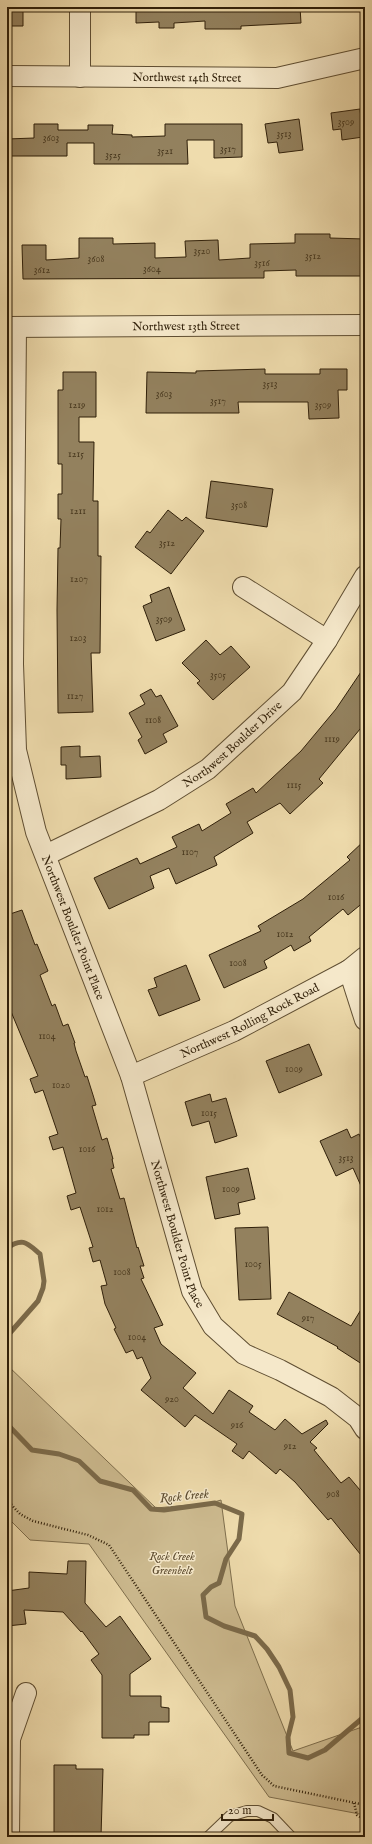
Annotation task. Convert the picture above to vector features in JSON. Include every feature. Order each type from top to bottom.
[{"type":"street","points":[[80,7],[80,77]]},
{"type":"street","name":"Northwest 14th Street","points":[[7,76],[277,78],[365,58]]},
{"type":"street","name":"Northwest 13th Street","points":[[11,327],[365,325]]},
{"type":"street","name":"Northwest Boulder Point Place","points":[[11,327],[13,657],[16,750],[36,832],[131,1076],[192,1291],[213,1326],[244,1354],[280,1370],[331,1397],[358,1418],[365,1429]]},
{"type":"street","name":"Northwest Boulder Drive","points":[[46,855],[159,800],[208,769],[292,692],[327,640],[365,576]]},
{"type":"street","points":[[243,587],[327,640]]},
{"type":"street","name":"Northwest Rolling Rock Road","points":[[131,1076],[234,1031],[348,970],[365,957]]},
{"type":"street","points":[[348,970],[365,1020]]},
{"type":"street","points":[[9,1837],[10,1739],[26,1693]]},
{"type":"lane","points":[[208,1837],[230,1816],[247,1811],[258,1811],[273,1818],[291,1837]]},
{"type":"path","points":[[7,1500],[20,1514],[33,1522],[88,1535],[109,1545],[258,1769],[274,1786],[365,1805]]},
{"type":"path","points":[[354,1803],[357,1815],[365,1820]]},
{"type":"green space","name":"Rock Creek Greenbelt","points":[[7,1365],[156,1508],[211,1503],[221,1500],[235,1606],[293,1751],[365,1726],[365,1815],[269,1797],[89,1544],[30,1540],[7,1517]]},
{"type":"building","points":[[7,7],[23,7],[23,26],[7,26]]},
{"type":"building","points":[[136,7],[228,7],[228,11],[264,10],[264,7],[300,7],[301,23],[241,26],[241,29],[205,29],[205,21],[174,23],[174,28],[159,28],[159,22],[136,23]]},
{"type":"building","points":[[360,109],[363,137],[342,140],[341,129],[333,130],[331,113]]},
{"type":"building","points":[[299,119],[303,150],[279,153],[277,142],[268,143],[265,124]]},
{"type":"building","points":[[34,124],[58,124],[58,130],[88,130],[88,125],[113,125],[112,134],[132,135],[132,137],[165,136],[165,124],[242,124],[242,157],[214,158],[214,140],[187,140],[188,164],[94,164],[94,143],[67,143],[67,156],[7,156],[7,139],[34,138]]},
{"type":"building","points":[[295,234],[330,234],[330,238],[365,239],[365,276],[296,276],[296,270],[264,271],[264,278],[23,279],[22,245],[46,245],[46,260],[79,258],[79,238],[113,238],[113,244],[155,243],[155,258],[186,257],[185,241],[218,240],[219,260],[250,258],[250,244],[295,243]]},
{"type":"building","points":[[265,369],[265,374],[320,374],[320,369],[347,369],[347,390],[338,390],[339,418],[309,419],[308,402],[238,402],[239,413],[146,413],[147,372],[196,373],[196,371]]},
{"type":"building","points":[[63,372],[96,372],[96,417],[79,417],[79,442],[94,442],[93,501],[98,501],[98,556],[101,556],[100,653],[91,653],[93,712],[58,713],[57,610],[58,548],[60,548],[61,519],[58,519],[58,494],[62,494],[62,464],[58,464],[58,390],[63,390]]},
{"type":"building","points":[[211,481],[273,489],[267,527],[206,518]]},
{"type":"building","points":[[168,510],[182,521],[186,517],[204,531],[171,574],[135,547],[147,531],[150,533]]},
{"type":"building","points":[[169,587],[185,630],[156,641],[143,606],[152,602],[150,595]]},
{"type":"building","points":[[206,640],[220,655],[231,646],[250,667],[213,700],[197,683],[200,681],[182,663]]},
{"type":"building","points":[[365,666],[365,723],[319,779],[323,783],[290,814],[280,803],[247,822],[253,833],[214,857],[217,865],[176,884],[169,868],[150,876],[154,888],[109,909],[94,878],[137,858],[140,864],[177,847],[172,837],[199,824],[202,831],[231,813],[226,804],[253,788],[256,793],[301,751],[336,709]]},
{"type":"building","points":[[151,689],[156,697],[161,695],[178,726],[163,734],[167,742],[145,754],[138,740],[142,737],[129,713],[145,704],[140,695]]},
{"type":"building","points":[[80,746],[80,757],[100,756],[101,777],[66,779],[66,765],[61,765],[61,747]]},
{"type":"building","points":[[365,840],[365,901],[348,915],[343,909],[309,937],[311,941],[294,951],[291,945],[264,961],[267,968],[224,988],[209,955],[261,931],[258,926],[303,899],[350,860],[347,857]]},
{"type":"building","points":[[22,910],[35,945],[37,944],[48,971],[40,975],[52,1006],[55,1004],[63,1026],[68,1024],[75,1043],[76,1051],[85,1077],[87,1076],[96,1105],[92,1106],[102,1140],[107,1138],[113,1159],[114,1168],[111,1169],[120,1199],[124,1198],[137,1248],[138,1247],[144,1266],[140,1266],[144,1278],[141,1279],[163,1325],[154,1328],[161,1344],[196,1373],[183,1388],[213,1414],[229,1390],[253,1406],[249,1412],[275,1430],[285,1419],[302,1434],[326,1420],[328,1424],[310,1442],[317,1448],[314,1450],[341,1483],[349,1477],[365,1496],[365,1560],[331,1518],[328,1520],[295,1482],[280,1469],[276,1474],[249,1451],[243,1459],[232,1451],[237,1444],[195,1415],[185,1427],[141,1390],[151,1378],[142,1357],[137,1359],[133,1350],[126,1353],[114,1329],[116,1328],[105,1304],[101,1286],[107,1285],[100,1260],[93,1262],[89,1248],[93,1247],[80,1207],[71,1210],[67,1196],[76,1193],[63,1147],[53,1150],[49,1137],[58,1134],[43,1090],[35,1093],[30,1079],[38,1076],[7,1002],[7,915]]},
{"type":"building","points":[[186,965],[200,1000],[159,1016],[148,990],[157,987],[154,978]]},
{"type":"building","points":[[309,1044],[322,1075],[279,1093],[266,1061]]},
{"type":"building","points":[[210,1094],[212,1102],[226,1098],[237,1136],[215,1143],[209,1121],[192,1126],[185,1102]]},
{"type":"building","points":[[347,1129],[351,1138],[359,1134],[365,1147],[365,1195],[353,1168],[336,1176],[320,1141]]},
{"type":"building","points":[[248,1168],[255,1199],[238,1203],[240,1214],[215,1219],[206,1177]]},
{"type":"building","points":[[268,1227],[271,1299],[239,1300],[235,1228]]},
{"type":"building","points":[[289,1292],[351,1326],[365,1303],[365,1366],[337,1348],[338,1347],[277,1314]]},
{"type":"building","points":[[68,1561],[86,1561],[85,1603],[106,1627],[120,1616],[151,1659],[130,1674],[130,1696],[161,1696],[161,1707],[169,1708],[169,1722],[149,1722],[149,1735],[134,1735],[134,1738],[102,1738],[102,1675],[91,1660],[99,1654],[82,1631],[81,1632],[63,1612],[24,1610],[26,1624],[7,1626],[7,1591],[29,1588],[29,1572],[67,1574]]},
{"type":"building","points":[[54,1765],[76,1765],[76,1769],[103,1769],[101,1837],[54,1837]]},
{"type":"waterway","name":"Rock Creek","points":[[7,1248],[21,1242],[28,1244],[40,1254],[44,1281],[38,1301],[9,1334],[7,1359]]},
{"type":"waterway","name":"Rock Creek","points":[[7,1424],[32,1450],[59,1454],[79,1461],[100,1481],[133,1490],[151,1509],[164,1510],[215,1503],[242,1514],[239,1539],[226,1559],[219,1583],[211,1587],[203,1595],[206,1617],[224,1626],[255,1636],[267,1649],[279,1667],[290,1690],[293,1717],[288,1737],[289,1753],[308,1758],[325,1750],[365,1716]]}]
